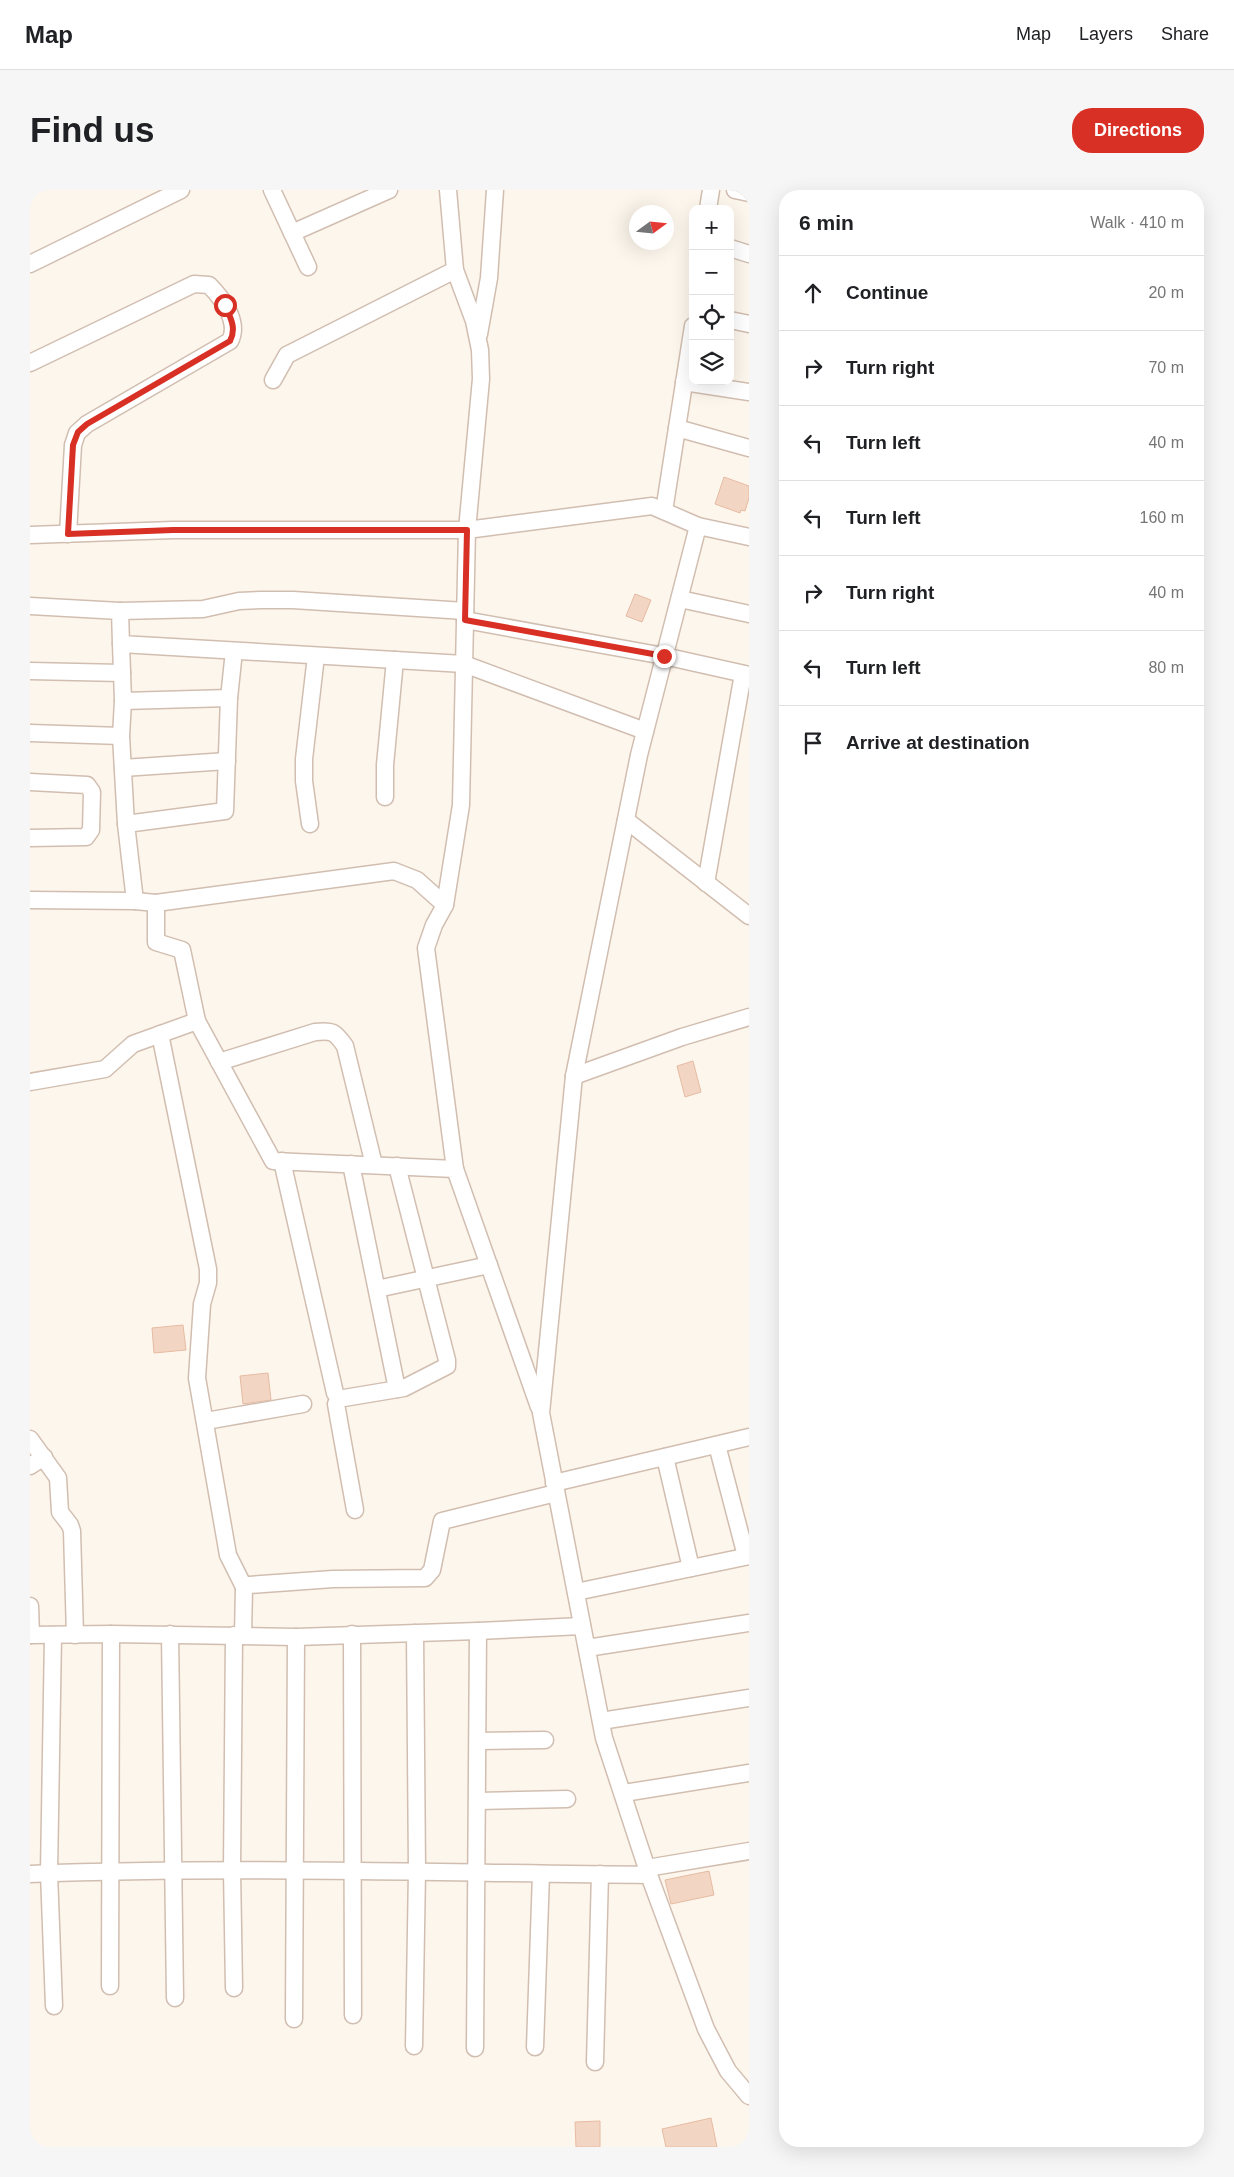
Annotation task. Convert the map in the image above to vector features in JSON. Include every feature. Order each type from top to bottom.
[{"type":"street","points":[[30,264],[181,190]]},
{"type":"street","points":[[272,190],[308,267]]},
{"type":"street","points":[[292,233],[389,190]]},
{"type":"street","points":[[448,190],[455,270],[474,321],[478,341],[480,379],[467,530],[461,805],[445,905],[434,925],[426,948],[455,1169],[541,1413],[604,1738],[624,1793],[648,1872],[706,2029],[728,2071],[749,2096]]},
{"type":"street","points":[[478,341],[489,278],[496,190]]},
{"type":"street","points":[[709,205],[711,190]]},
{"type":"street","points":[[735,190],[749,194]]},
{"type":"street","points":[[734,249],[749,254]]},
{"type":"street","points":[[273,380],[287,355],[455,270]]},
{"type":"street","points":[[30,363],[194,284],[209,285],[216,292],[225,305],[233,324],[234,334],[230,341],[87,424],[78,432],[73,445],[68,534]]},
{"type":"street","points":[[734,321],[749,324]]},
{"type":"street","points":[[664,512],[691,340]]},
{"type":"street","points":[[684,382],[749,392]]},
{"type":"street","points":[[677,428],[749,448]]},
{"type":"street","points":[[30,535],[173,530],[467,530],[652,506],[698,526],[749,537]]},
{"type":"street","points":[[541,1413],[574,1076],[645,731],[698,526]]},
{"type":"street","points":[[680,599],[749,614]]},
{"type":"street","points":[[30,606],[120,611],[203,609],[239,600],[292,600],[465,615],[746,674],[706,883]]},
{"type":"street","points":[[120,611],[123,701],[121,736],[126,824],[135,901]]},
{"type":"street","points":[[121,644],[464,664],[645,731]]},
{"type":"street","points":[[126,824],[225,811],[229,698],[234,651]]},
{"type":"street","points":[[310,824],[304,781],[304,759],[316,656]]},
{"type":"street","points":[[385,797],[385,765],[395,660]]},
{"type":"street","points":[[30,671],[122,672]]},
{"type":"street","points":[[123,701],[229,698]]},
{"type":"street","points":[[30,733],[121,736]]},
{"type":"street","points":[[123,768],[227,760]]},
{"type":"street","points":[[30,782],[87,785],[92,792],[91,830],[86,837],[30,838]]},
{"type":"street","points":[[626,820],[749,916]]},
{"type":"street","points":[[30,900],[156,903],[394,871],[417,880],[445,905]]},
{"type":"street","points":[[156,903],[156,942],[182,950],[197,1021],[273,1161],[455,1169]]},
{"type":"street","points":[[574,1076],[682,1037],[749,1017]]},
{"type":"street","points":[[30,1082],[105,1069],[133,1044],[197,1021]]},
{"type":"street","points":[[219,1062],[315,1032],[327,1030],[336,1034],[345,1046],[374,1165]]},
{"type":"street","points":[[160,1034],[208,1268],[208,1283],[202,1304],[196,1369],[228,1555],[244,1587],[238,1636],[232,1870],[234,1988]]},
{"type":"street","points":[[282,1161],[335,1393],[339,1398]]},
{"type":"street","points":[[351,1164],[397,1389]]},
{"type":"street","points":[[339,1398],[409,1386],[447,1366],[397,1166]]},
{"type":"street","points":[[377,1289],[489,1265]]},
{"type":"street","points":[[339,1398],[336,1404],[354,1510]]},
{"type":"street","points":[[206,1421],[303,1404]]},
{"type":"street","points":[[244,1587],[249,1585],[333,1579],[425,1578],[432,1570],[442,1521],[665,1457],[749,1438]]},
{"type":"street","points":[[30,1439],[58,1478],[60,1512],[70,1525],[72,1531],[75,1635]]},
{"type":"street","points":[[576,1592],[748,1556],[717,1445]]},
{"type":"street","points":[[30,1466],[44,1457]]},
{"type":"street","points":[[665,1457],[691,1568]]},
{"type":"street","points":[[30,1606],[31,1635],[170,1634],[296,1637],[582,1626]]},
{"type":"street","points":[[587,1648],[749,1623]]},
{"type":"street","points":[[475,2048],[478,1873],[478,1631]]},
{"type":"street","points":[[414,2046],[418,1871],[415,1632]]},
{"type":"street","points":[[110,1986],[111,1634]]},
{"type":"street","points":[[170,1634],[175,1998]]},
{"type":"street","points":[[352,1634],[353,2015]]},
{"type":"street","points":[[53,1635],[49,1873],[54,2006]]},
{"type":"street","points":[[294,2018],[296,1637]]},
{"type":"street","points":[[601,1721],[749,1698]]},
{"type":"street","points":[[478,1741],[546,1740]]},
{"type":"street","points":[[624,1793],[749,1773]]},
{"type":"street","points":[[478,1801],[567,1799]]},
{"type":"street","points":[[30,1874],[232,1870],[600,1874],[648,1872],[749,1851]]},
{"type":"street","points":[[535,2047],[541,1874]]},
{"type":"street","points":[[595,2062],[600,1874]]},
{"type":"building","points":[[724,477],[749,486],[749,498],[745,511],[741,510],[740,513],[715,504]]},
{"type":"building","points":[[635,594],[651,600],[642,622],[626,616]]},
{"type":"building","points":[[693,1061],[701,1092],[685,1097],[677,1066]]},
{"type":"building","points":[[183,1325],[186,1350],[154,1353],[152,1328]]},
{"type":"building","points":[[268,1373],[271,1400],[243,1404],[240,1376]]},
{"type":"building","points":[[709,1871],[714,1895],[671,1904],[665,1880]]},
{"type":"building","points":[[711,2118],[717,2147],[666,2147],[662,2129]]},
{"type":"building","points":[[600,2121],[600,2147],[576,2147],[575,2122]]},
{"type":"route","points":[[225,305],[233,324],[234,334],[230,341],[87,424],[78,432],[73,445],[68,534],[173,530],[467,530],[465,620],[664,656]]}]
